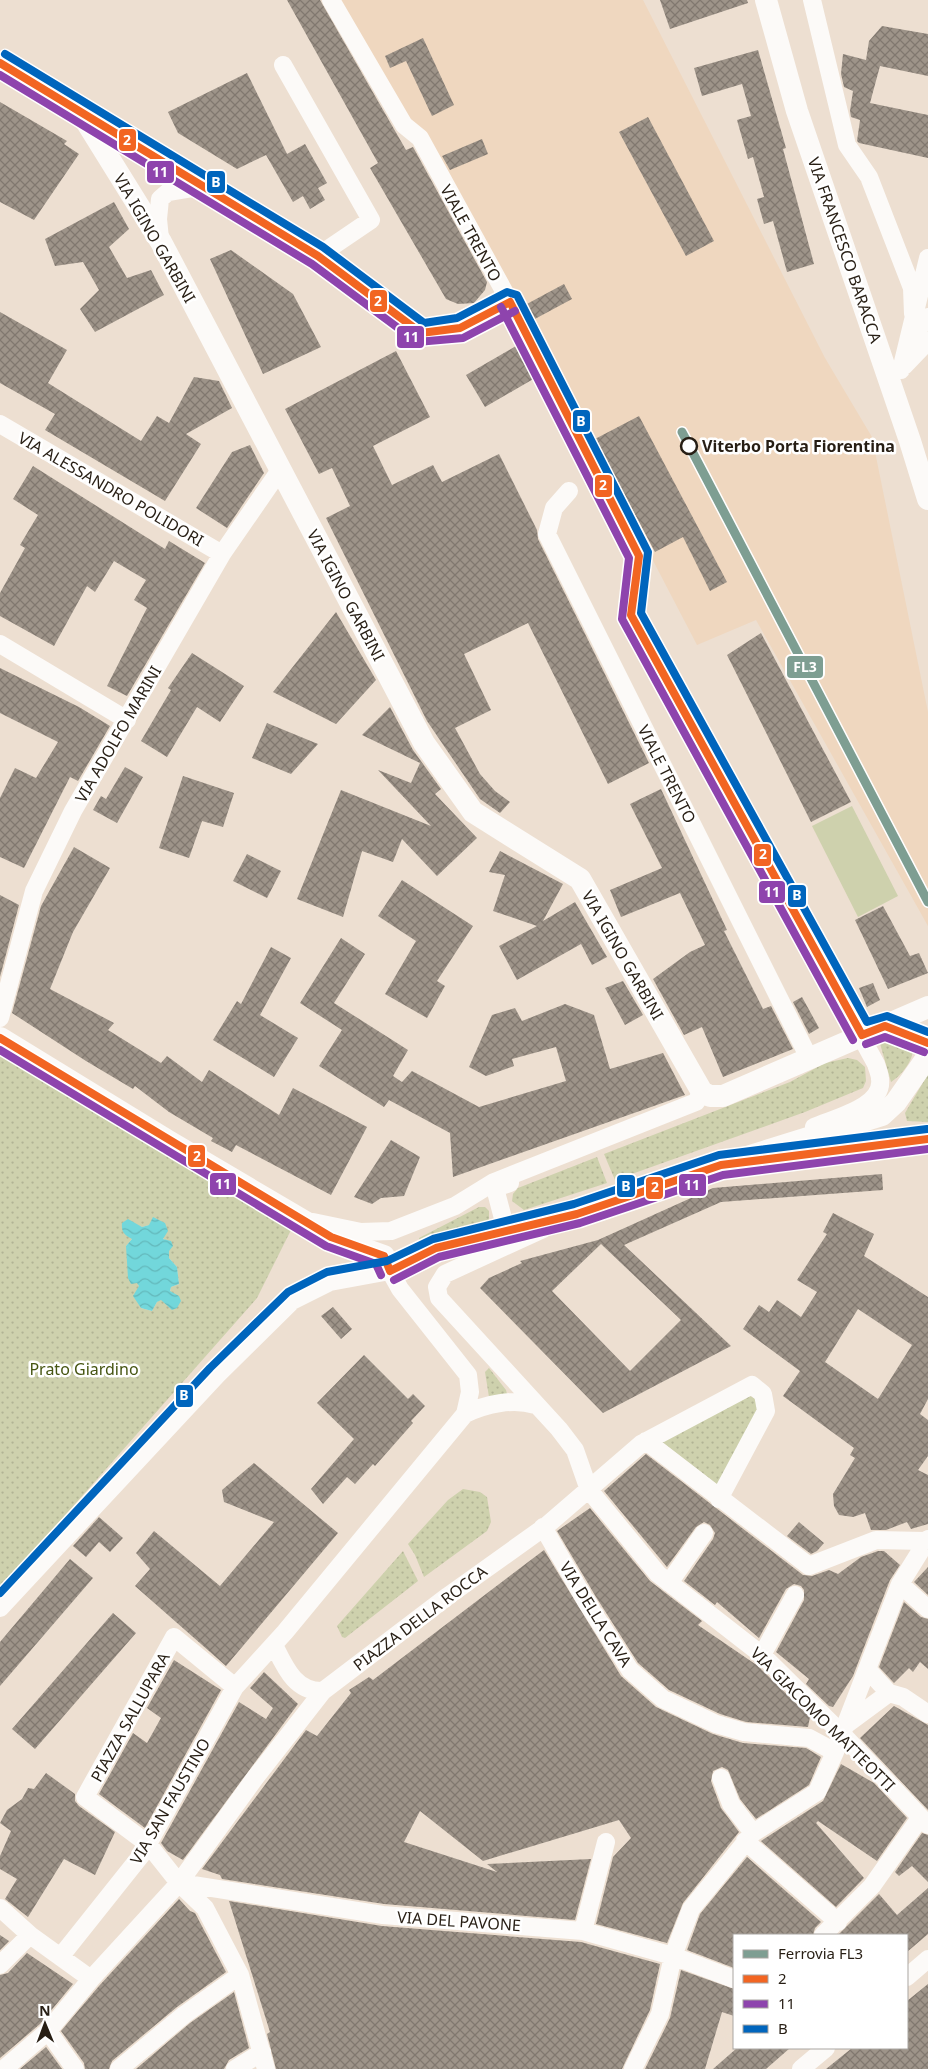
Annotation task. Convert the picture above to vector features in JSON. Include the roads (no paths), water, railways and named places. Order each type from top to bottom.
[{"type":"main road","name":"VIA FRANCESCO BARACCA","points":[[766,0],[797,111],[895,375],[928,499]]},
{"type":"main road","name":"VIA IGINO GARBINI","points":[[0,63],[79,110],[161,242],[424,743],[473,812],[580,879],[712,1094]]},
{"type":"main road","points":[[712,1094],[832,1049],[928,1007]]},
{"type":"main road","points":[[885,1026],[928,1043]]},
{"type":"main road","points":[[0,1038],[168,1141],[331,1236],[384,1256],[390,1271],[436,1248],[577,1214],[721,1165],[882,1115],[896,1102],[928,1056]]},
{"type":"main road","points":[[721,1165],[928,1139]]},
{"type":"street","name":"VIALE TRENTO","points":[[330,0],[404,125],[420,138],[609,483],[639,556],[631,615],[862,1035],[876,1064],[881,1080],[878,1093],[870,1104],[721,1165]]},
{"type":"street","points":[[812,0],[847,145],[869,177],[912,288],[920,316]]},
{"type":"street","points":[[283,65],[371,220],[318,256]]},
{"type":"street","points":[[79,110],[318,256],[421,333],[460,328],[510,302]]},
{"type":"street","points":[[161,242],[158,219],[160,199],[168,192],[204,186]]},
{"type":"street","points":[[895,375],[920,316],[928,258]]},
{"type":"street","points":[[895,375],[928,341]]},
{"type":"street","name":"VIA ALESSANDRO POLIDORI","points":[[0,424],[222,554]]},
{"type":"street","name":"VIA ADOLFO MARINI","points":[[0,1018],[34,891],[72,811],[127,720],[222,554],[280,470]]},
{"type":"street","name":"VIALE TRENTO","points":[[570,491],[554,508],[547,534],[809,1058]]},
{"type":"street","points":[[0,644],[127,720]]},
{"type":"street","points":[[832,1049],[862,1053],[876,1064]]},
{"type":"street","points":[[305,1221],[361,1232],[391,1231],[456,1206],[494,1182],[712,1094]]},
{"type":"street","points":[[506,1230],[494,1188],[699,1112],[712,1094]]},
{"type":"street","points":[[577,1214],[445,1274],[437,1288],[439,1298],[575,1450],[589,1490]]},
{"type":"street","points":[[0,1608],[217,1375],[292,1301],[330,1282],[390,1271],[400,1289],[468,1374],[470,1392],[465,1414]]},
{"type":"street","name":"PIAZZA DELLA ROCCA","points":[[4,2069],[48,2031],[91,1979],[179,1883],[323,1690],[543,1527],[646,1441],[752,1385],[763,1394],[766,1411],[723,1502]]},
{"type":"street","points":[[234,1687],[274,1645],[465,1414],[474,1410],[513,1401],[523,1401],[535,1405]]},
{"type":"street","points":[[646,1441],[723,1502],[809,1566],[876,1540],[926,1540]]},
{"type":"street","name":"VIA GIACOMO MATTEOTTI","points":[[589,1490],[658,1574],[762,1655],[844,1729],[924,1822]]},
{"type":"street","name":"VIA DELLA CAVA","points":[[543,1527],[587,1603],[630,1670],[663,1699],[716,1724],[744,1732],[810,1738],[836,1752]]},
{"type":"street","points":[[668,1583],[704,1533]]},
{"type":"street","points":[[633,2069],[660,2014],[673,1956],[691,1909],[749,1837],[817,1792],[836,1752],[900,1584],[926,1540]]},
{"type":"street","points":[[900,1584],[928,1609]]},
{"type":"street","points":[[762,1655],[795,1595]]},
{"type":"street","name":"PIAZZA SALLUPARA","points":[[148,1844],[85,1797],[174,1637],[234,1687]]},
{"type":"street","points":[[274,1645],[285,1668],[296,1683],[312,1691],[323,1690]]},
{"type":"street","points":[[870,1666],[889,1693],[903,1697],[928,1714]]},
{"type":"street","name":"VIA SAN FAUSTINO","points":[[60,1956],[143,1853],[234,1687]]},
{"type":"street","points":[[844,1729],[889,1693]]},
{"type":"street","points":[[721,1778],[731,1804],[749,1837],[838,1922]]},
{"type":"street","points":[[824,1934],[872,1886],[924,1822]]},
{"type":"street","points":[[583,1931],[606,1842]]},
{"type":"street","points":[[148,1844],[179,1883],[206,1908],[240,1975],[266,2069]]},
{"type":"street","name":"VIA DEL PAVONE","points":[[179,1883],[383,1915],[583,1931],[673,1956],[733,1979]]},
{"type":"street","points":[[0,1908],[30,1935],[91,1979]]},
{"type":"street","points":[[0,1966],[30,1935]]},
{"type":"street","points":[[908,1976],[928,1959]]},
{"type":"street","points":[[119,2069],[184,2014],[240,1975]]},
{"type":"street","points":[[48,2031],[75,2069]]},
{"type":"street","points":[[801,2069],[825,2049]]},
{"type":"street","points":[[235,2069],[262,2052]]},
{"type":"water","points":[[153,1217],[165,1223],[168,1231],[163,1239],[171,1241],[173,1246],[169,1251],[169,1258],[177,1267],[179,1284],[171,1287],[170,1291],[179,1296],[181,1301],[177,1308],[172,1310],[161,1300],[157,1302],[152,1311],[141,1308],[133,1296],[139,1286],[137,1283],[131,1284],[128,1278],[126,1246],[132,1239],[124,1233],[122,1223],[128,1219],[142,1227],[149,1225]]},
{"type":"rail line","name":"FL3","points":[[682,432],[928,902]]},
{"type":"place","name":"Viterbo Porta Fiorentina","points":[[689,446]]},
{"type":"park label","name":"Prato Giardino","points":[[84,1369]]}]
